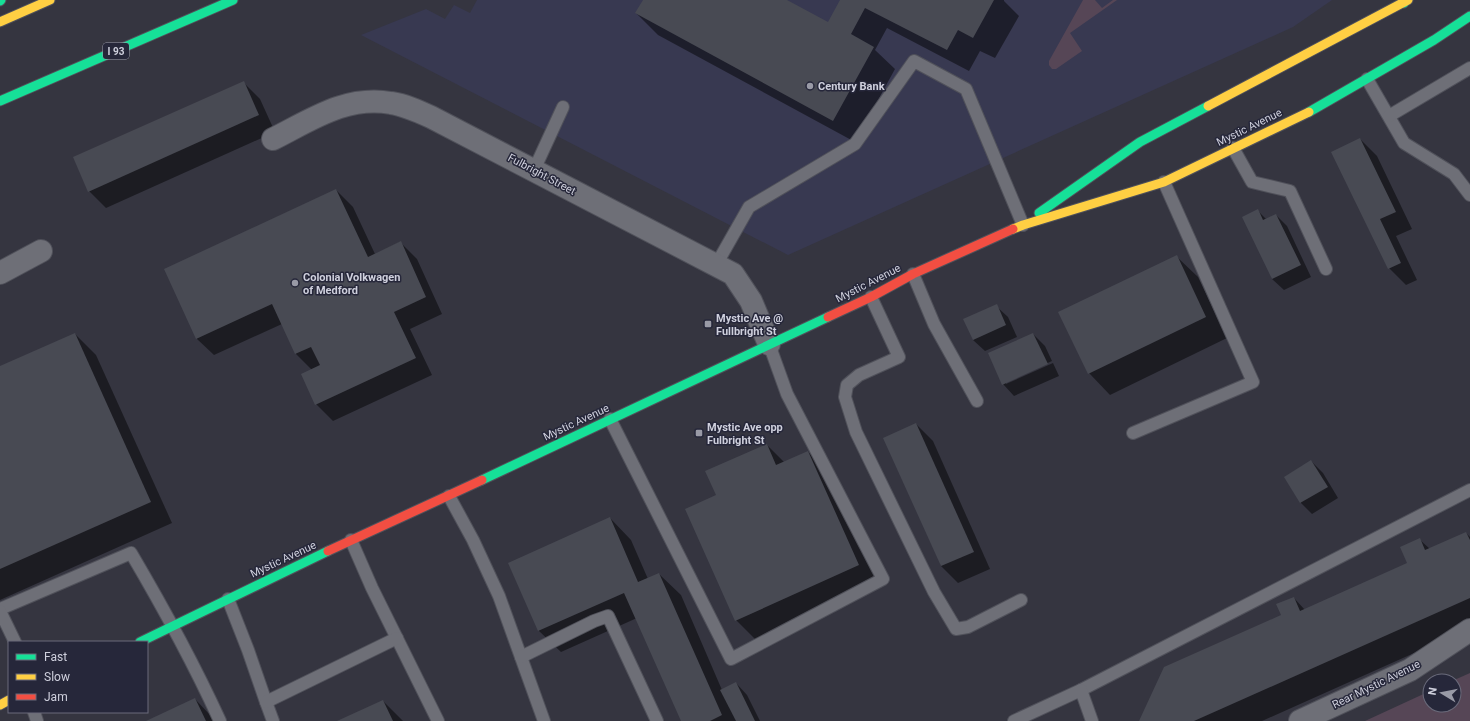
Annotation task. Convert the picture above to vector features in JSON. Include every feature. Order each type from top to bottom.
[{"type":"main road","points":[[0,22],[50,0]]},
{"type":"main road","name":"I 93","points":[[0,101],[233,0]]},
{"type":"main road","name":"Mystic Avenue","points":[[1023,225],[1140,142],[1406,1]]},
{"type":"main road","name":"Mystic Avenue","points":[[142,641],[351,540],[449,496],[768,344],[871,297],[913,274],[1023,225],[1164,182],[1315,109],[1468,22]]},
{"type":"street","name":"Fulbright Street","points":[[273,139],[335,108],[352,103],[373,101],[406,106],[431,117],[733,274],[751,301],[768,344]]},
{"type":"street","points":[[0,273],[41,251]]},
{"type":"street","name":"Rear Mystic Avenue","points":[[1300,721],[1410,670],[1470,630]]},
{"type":"lane","points":[[716,265],[749,207],[855,144],[914,61],[966,89],[1023,225]]},
{"type":"lane","points":[[1389,116],[1470,68]]},
{"type":"lane","points":[[1367,79],[1404,143],[1454,174],[1470,195]]},
{"type":"lane","points":[[534,170],[563,107]]},
{"type":"lane","points":[[1233,148],[1252,182],[1290,191],[1326,269]]},
{"type":"lane","points":[[1133,433],[1253,382],[1164,182]]},
{"type":"lane","points":[[913,274],[934,324],[977,401]]},
{"type":"lane","points":[[871,297],[899,357],[859,375],[847,385],[845,397],[856,432],[934,592],[956,629],[968,627],[1022,600]]},
{"type":"lane","points":[[610,419],[732,659],[883,579],[787,394],[768,344]]},
{"type":"lane","points":[[1014,721],[1080,690],[1470,490]]},
{"type":"lane","points":[[449,496],[473,540],[499,596],[544,721]]},
{"type":"lane","points":[[351,540],[372,588],[438,721]]},
{"type":"lane","points":[[15,641],[0,610],[131,553],[173,626],[208,694],[220,721]]},
{"type":"lane","points":[[228,599],[273,721]]},
{"type":"lane","points":[[521,657],[594,621],[608,616],[656,721]]},
{"type":"lane","points":[[266,702],[397,638]]},
{"type":"lane","points":[[1080,690],[1092,721]]},
{"type":"shaded area","points":[[477,0],[1332,0],[1293,27],[788,255],[361,35],[426,9],[445,19],[454,5],[470,13]]},
{"type":"shaded area","points":[[1083,0],[1095,0],[1102,8],[1113,0],[1117,0],[1070,33],[1082,51],[1056,69],[1052,69],[1049,65],[1049,61]]},
{"type":"shaded area","points":[[1470,673],[1470,721],[1365,721],[1422,695],[1422,713],[1462,713],[1462,677]]},
{"type":"building","name":"Century Bank","points":[[643,0],[787,0],[828,22],[840,0],[994,0],[973,38],[958,30],[947,50],[865,8],[851,34],[874,47],[833,121],[635,13]]},
{"type":"building","points":[[244,81],[259,115],[88,192],[73,157]]},
{"type":"building","points":[[1360,138],[1396,212],[1380,219],[1401,263],[1388,269],[1331,152]]},
{"type":"building","name":"Colonial Volkwagen of Medford","points":[[336,189],[368,257],[401,241],[426,297],[394,312],[416,358],[315,405],[301,374],[320,365],[311,347],[295,354],[272,304],[196,339],[164,269]]},
{"type":"building","points":[[1258,209],[1263,220],[1276,214],[1301,265],[1272,279],[1242,217]]},
{"type":"building","points":[[1177,255],[1206,317],[1088,374],[1058,312]]},
{"type":"building","points":[[997,304],[1006,325],[973,340],[963,319]]},
{"type":"building","points":[[75,333],[151,502],[0,569],[0,366]]},
{"type":"building","points":[[1033,333],[1048,364],[1002,385],[988,353]]},
{"type":"building","points":[[916,423],[974,552],[941,566],[883,438]]},
{"type":"building","points":[[767,444],[776,465],[808,451],[859,565],[735,621],[685,509],[716,495],[705,471]]},
{"type":"building","points":[[1311,460],[1328,487],[1300,503],[1284,477]]},
{"type":"building","points":[[610,517],[638,582],[659,573],[722,715],[710,721],[681,721],[624,593],[538,631],[508,563]]},
{"type":"building","points":[[1466,532],[1470,540],[1470,598],[1194,721],[1139,721],[1164,667],[1281,615],[1276,604],[1294,597],[1300,611],[1407,563],[1400,547],[1420,538],[1425,550]]},
{"type":"building","points":[[736,682],[755,721],[736,721],[720,690]]},
{"type":"building","points":[[195,698],[206,721],[146,721]]},
{"type":"building","points":[[383,700],[393,721],[337,721]]},
{"type":"traffic: fast","points":[[0,101],[233,0]]},
{"type":"traffic: fast","points":[[1309,112],[1434,40],[1470,16]]},
{"type":"traffic: fast","points":[[1039,213],[1140,142],[1208,106]]},
{"type":"traffic: fast","points":[[482,480],[828,317]]},
{"type":"traffic: fast","points":[[142,641],[328,551]]},
{"type":"traffic: slow","points":[[0,22],[50,0]]},
{"type":"traffic: slow","points":[[1208,106],[1408,0]]},
{"type":"traffic: slow","points":[[1013,229],[1164,182],[1309,112]]},
{"type":"traffic: slow","points":[[0,705],[8,701]]},
{"type":"traffic: jam","points":[[828,317],[871,297],[913,274],[1013,229]]},
{"type":"traffic: jam","points":[[328,551],[482,480]]},
{"type":"place","name":"Century Bank","points":[[810,86]]},
{"type":"place","name":"Colonial Volkwagen of Medford","points":[[295,283]]},
{"type":"place","name":"Mystic Ave @ Fullbright St","points":[[708,324]]},
{"type":"place","name":"Mystic Ave opp Fulbright St","points":[[699,433]]}]
